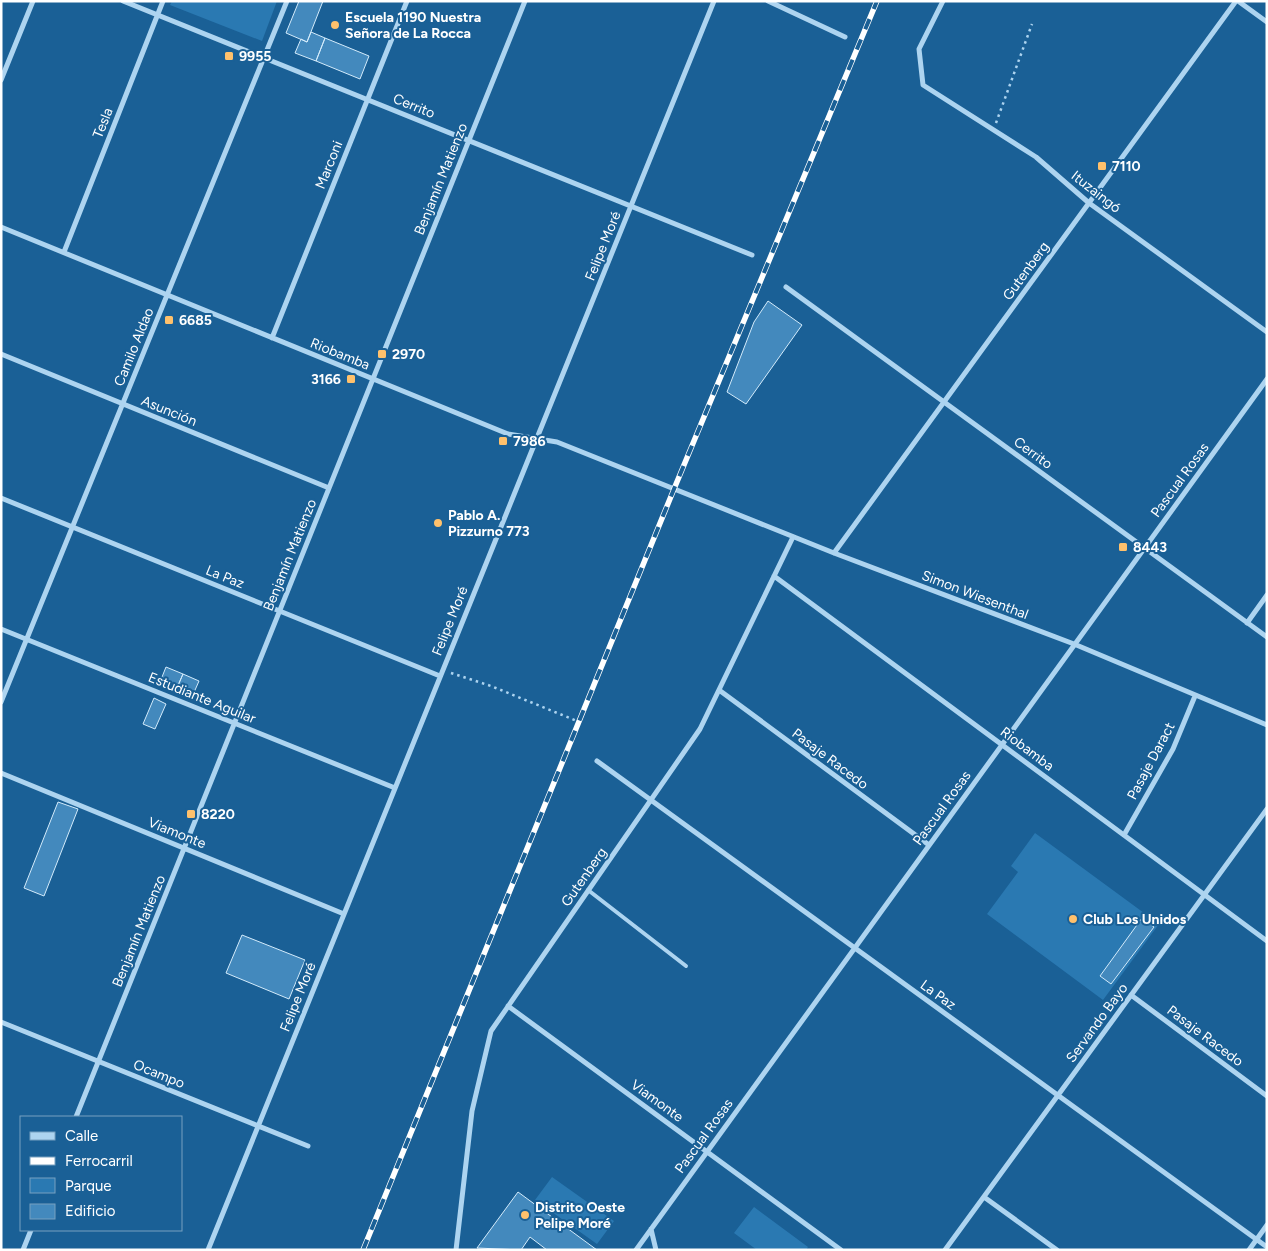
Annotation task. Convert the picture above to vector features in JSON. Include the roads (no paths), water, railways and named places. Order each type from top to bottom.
[{"type":"street","points":[[1,80],[33,1]]},
{"type":"street","name":"Cerrito","points":[[123,1],[752,255]]},
{"type":"street","name":"Tesla","points":[[64,252],[163,1]]},
{"type":"street","name":"Camilo Aldao","points":[[1,702],[287,1]]},
{"type":"street","name":"Marconi","points":[[272,338],[407,1]]},
{"type":"street","name":"Benjamín Matienzo","points":[[76,1116],[525,1]]},
{"type":"street","name":"Felipe Moré","points":[[208,1250],[714,1]]},
{"type":"street","points":[[768,1],[845,37]]},
{"type":"street","name":"Ituzaingó","points":[[943,1],[919,49],[923,85],[1036,157],[1089,203],[1267,332]]},
{"type":"street","points":[[1237,1],[1267,22]]},
{"type":"street","name":"Gutenberg","points":[[834,553],[1237,1]]},
{"type":"street","name":"Riobamba","points":[[1,227],[508,434],[557,442],[674,489]]},
{"type":"street","name":"Cerrito","points":[[786,287],[1267,637]]},
{"type":"street","name":"Asunción","points":[[1,354],[329,488]]},
{"type":"street","name":"Pascual Rosas","points":[[636,1250],[1267,379]]},
{"type":"street","name":"Simon Wiesenthal","points":[[674,489],[834,553],[1074,644],[1267,725]]},
{"type":"street","name":"La Paz","points":[[1,498],[440,676]]},
{"type":"street","name":"Gutenberg","points":[[456,1250],[472,1111],[491,1031],[700,729],[793,537]]},
{"type":"street","name":"Riobamba","points":[[774,576],[1267,941]]},
{"type":"street","points":[[1247,623],[1267,595]]},
{"type":"street","name":"Estudiante Aguilar","points":[[1,629],[395,788]]},
{"type":"street","name":"Pasaje Racedo","points":[[719,690],[929,845]]},
{"type":"street","name":"Pasaje Daract","points":[[1124,835],[1173,749],[1195,696]]},
{"type":"street","name":"La Paz","points":[[597,761],[1267,1247]]},
{"type":"street","name":"Viamonte","points":[[1,773],[344,914]]},
{"type":"street","name":"Servando Bayo","points":[[945,1250],[1267,809]]},
{"type":"street","name":"Pasaje Racedo","points":[[1131,995],[1267,1096]]},
{"type":"street","name":"Viamonte","points":[[508,1006],[841,1250]]},
{"type":"street","name":"Ocampo","points":[[1,1022],[308,1146]]},
{"type":"street","points":[[984,1197],[1057,1250]]},
{"type":"street","points":[[1249,1250],[1267,1225]]},
{"type":"street","points":[[651,1229],[656,1250]]},
{"type":"street","points":[[23,1250],[31,1231]]},
{"type":"lane","points":[[588,890],[686,966]]},
{"type":"railway","points":[[363,1250],[674,489],[877,1]]},
{"type":"place","name":"Escuela 1190 Nuestra Señora de La Rocca","points":[[335,25]]},
{"type":"place","name":"9955","points":[[229,56]]},
{"type":"place","name":"7110","points":[[1102,166]]},
{"type":"place","name":"6685","points":[[169,320]]},
{"type":"place","name":"2970","points":[[382,354]]},
{"type":"place","name":"3166","points":[[351,379]]},
{"type":"place","name":"7986","points":[[503,441]]},
{"type":"place","name":"Pablo A. Pizzurno 773","points":[[438,523]]},
{"type":"place","name":"8443","points":[[1123,547]]},
{"type":"place","name":"8220","points":[[191,814]]},
{"type":"place","name":"Club Los Unidos","points":[[1073,919]]},
{"type":"place","name":"Distrito Oeste Pelipe Moré","points":[[525,1215]]}]
